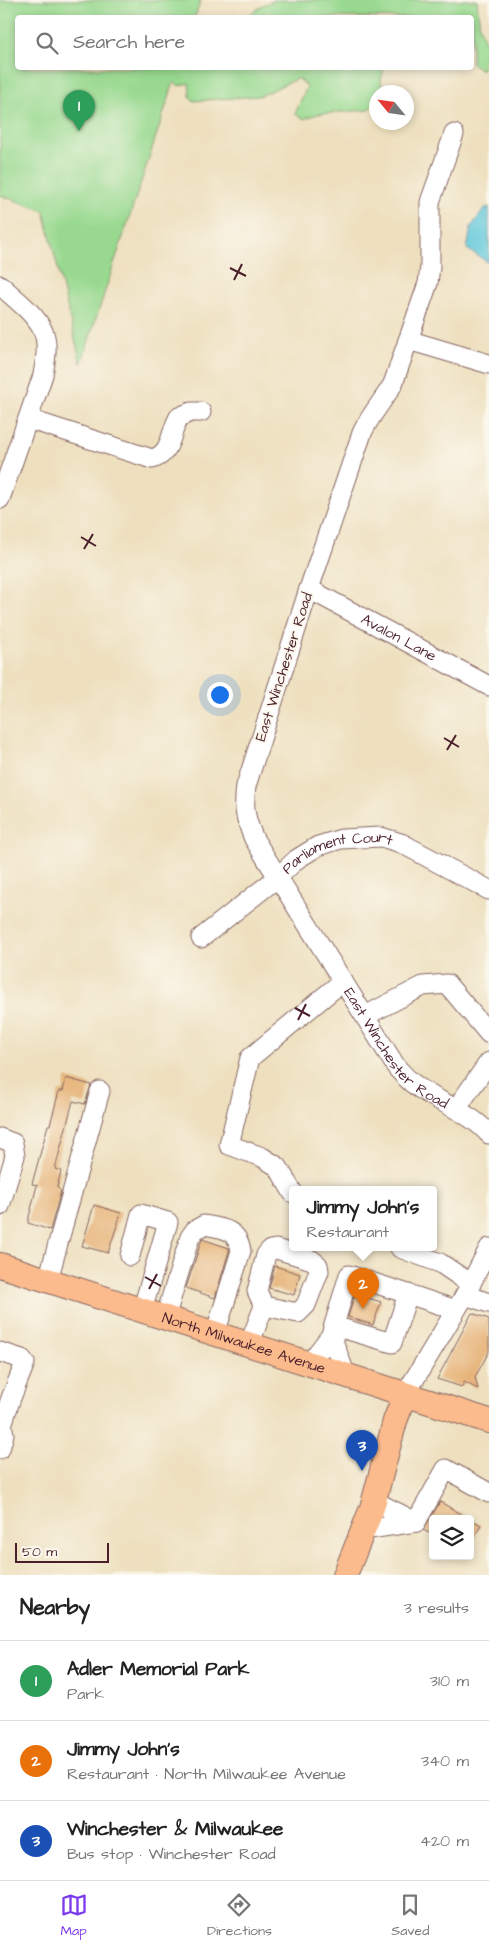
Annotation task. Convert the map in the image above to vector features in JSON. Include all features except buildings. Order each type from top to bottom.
[{"type":"main road","name":"North Milwaukee Avenue","points":[[0,1265],[405,1395],[487,1416]]},
{"type":"main road","points":[[345,1575],[374,1501],[395,1421],[405,1395]]},
{"type":"street","name":"East Winchester Road","points":[[454,134],[430,202],[430,267],[428,283],[393,384],[386,397],[368,419],[362,433],[309,589],[246,786],[244,803],[245,818],[254,839],[397,1068],[410,1082],[482,1126],[489,1134]]},
{"type":"street","points":[[0,285],[33,316],[44,332],[46,354],[43,375],[0,499]]},
{"type":"street","points":[[408,340],[489,364]]},
{"type":"street","points":[[28,419],[152,459],[164,452],[179,417],[191,412],[200,412]]},
{"type":"street","name":"Avalon Lane","points":[[309,589],[488,684]]},
{"type":"street","name":"Parliament Court","points":[[201,938],[278,877],[297,859],[318,846],[341,838],[381,837],[401,843],[489,890]]},
{"type":"street","points":[[289,1186],[278,1167],[262,1157],[229,1145],[250,1058],[343,982]]},
{"type":"street","points":[[365,1016],[423,986],[447,984],[489,1034]]},
{"type":"street","points":[[456,1109],[489,1062]]},
{"type":"street","points":[[48,1280],[100,1090]]},
{"type":"street","points":[[0,1138],[13,1143],[15,1156],[0,1206]]},
{"type":"street","points":[[130,1256],[141,1214],[168,1222],[142,1311]]},
{"type":"street","points":[[165,1318],[190,1237],[195,1230],[204,1225],[217,1227],[235,1235],[240,1242],[241,1251],[215,1334]]},
{"type":"street","points":[[249,1345],[264,1306],[257,1292],[266,1255],[270,1250],[276,1248],[312,1260],[318,1265],[319,1271],[306,1305],[298,1313],[264,1306]]},
{"type":"street","points":[[405,1395],[464,1296],[489,1248]]},
{"type":"street","points":[[408,1251],[440,1263],[464,1296]]},
{"type":"street","points":[[346,1376],[333,1327],[349,1275],[400,1292]]},
{"type":"street","points":[[309,1364],[341,1318],[354,1282],[389,1293],[464,1296],[489,1303]]},
{"type":"street","points":[[333,1327],[392,1343],[400,1292]]},
{"type":"street","points":[[0,1352],[22,1359],[25,1363],[1,1424],[4,1434],[0,1449]]},
{"type":"street","points":[[416,1522],[446,1469],[489,1493]]},
{"type":"street","points":[[374,1501],[416,1522]]},
{"type":"street","points":[[363,1530],[416,1522]]},
{"type":"green space","points":[[0,0],[201,0],[196,15],[15,15],[15,70],[384,70],[382,85],[369,85],[368,110],[318,114],[304,119],[295,114],[307,86],[298,78],[260,96],[194,101],[190,97],[189,83],[179,86],[174,82],[81,364],[44,211],[0,195]]},
{"type":"green space","points":[[274,0],[477,0],[480,27],[487,48],[482,70],[474,65],[474,15],[250,15],[261,6]]},
{"type":"water","points":[[489,207],[489,263],[467,249],[471,227],[485,208]]},
{"type":"place","name":"Adler Memorial Park","points":[[79,131]]},
{"type":"place","name":"Jimmy John's","points":[[363,1309]]},
{"type":"place","name":"Winchester & Milwaukee","points":[[362,1471]]}]
